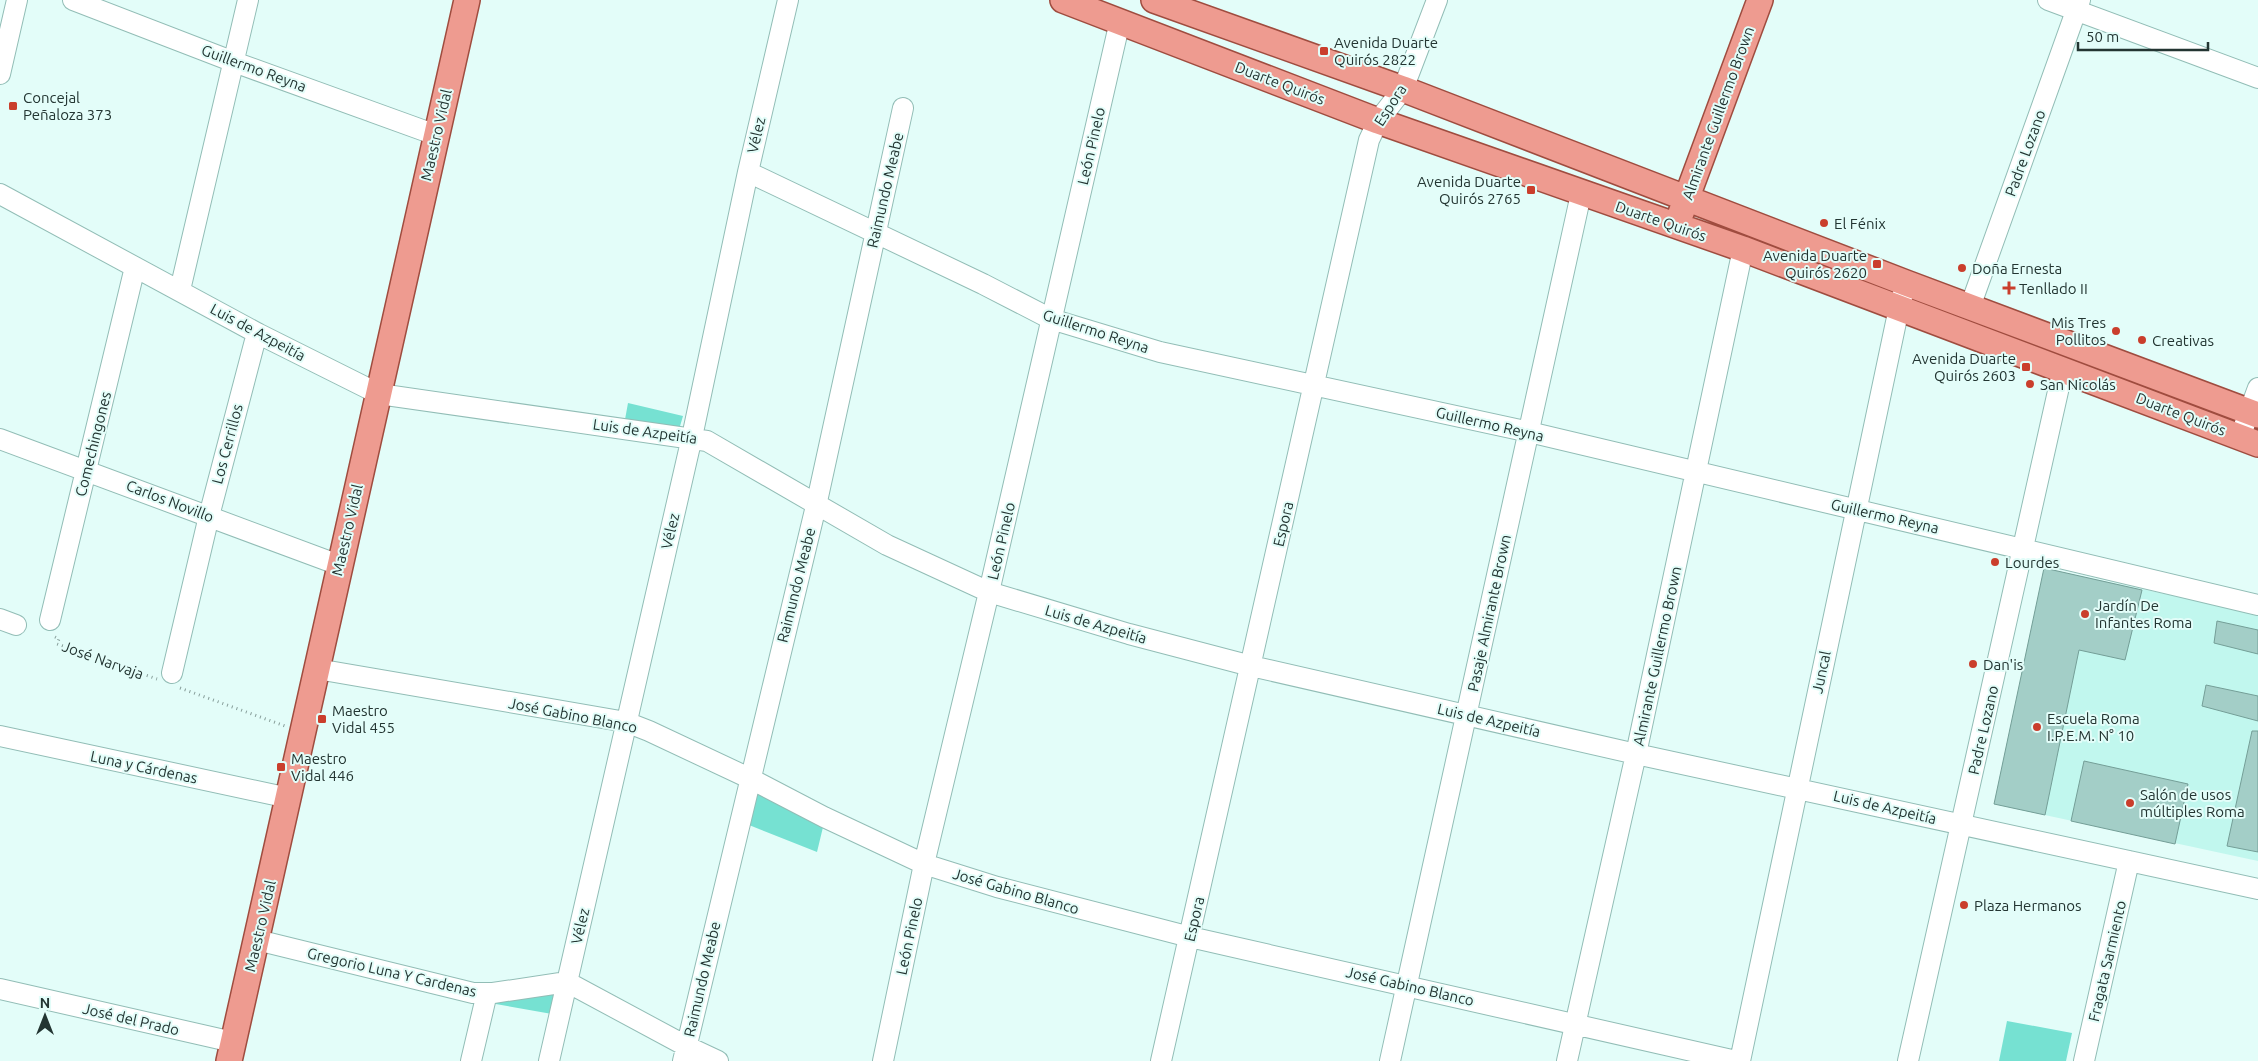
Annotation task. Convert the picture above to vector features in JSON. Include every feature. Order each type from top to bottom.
[{"type":"main road","name":"Maestro Vidal","points":[[231,1052],[466,0]]},
{"type":"main road","name":"Duarte Quirós","points":[[1063,0],[1378,121],[1581,194],[1743,249],[2249,440]]},
{"type":"main road","name":"Duarte Quirós","points":[[1154,0],[1403,89],[1906,283],[2254,413]]},
{"type":"main road","name":"Almirante Guillermo Brown","points":[[1676,226],[1760,0]]},
{"type":"street","points":[[0,74],[17,0]]},
{"type":"street","name":"Guillermo Reyna","points":[[73,0],[234,62],[436,134]]},
{"type":"street","points":[[180,290],[248,0]]},
{"type":"street","name":"Vélez","points":[[549,1061],[692,437],[748,172],[788,0]]},
{"type":"street","name":"Espora","points":[[1161,1061],[1369,140],[1378,121],[1403,89],[1437,0]]},
{"type":"street","points":[[2048,0],[2078,5],[2258,78]]},
{"type":"street","name":"Padre Lozano","points":[[1970,307],[2078,5]]},
{"type":"street","name":"León Pinelo","points":[[883,1061],[924,864],[989,592],[1120,21]]},
{"type":"street","name":"Raimundo Meabe","points":[[684,1054],[816,506],[903,108]]},
{"type":"street","name":"Guillermo Reyna","points":[[748,172],[983,284],[1051,319],[1160,352],[1529,432],[2258,604]]},
{"type":"street","name":"Luis de Azpeitía","points":[[0,194],[257,333],[379,394],[692,437],[714,444],[816,506],[887,545],[989,592],[1129,634],[1251,666],[1636,754],[1796,787],[2258,889]]},
{"type":"street","name":"Pasaje Almirante Brown","points":[[1390,1061],[1581,194]]},
{"type":"street","name":"Almirante Guillermo Brown","points":[[1566,1061],[1636,754],[1743,249]]},
{"type":"street","name":"Comechingones","points":[[50,628],[135,267]]},
{"type":"street","name":"Juncal","points":[[1738,1061],[1796,787],[1858,509],[1898,308],[1906,283]]},
{"type":"street","name":"Los Cerrillos","points":[[164,676],[209,516],[257,333]]},
{"type":"street","name":"Padre Lozano","points":[[1908,1061],[2063,369]]},
{"type":"street","points":[[2249,440],[2258,388]]},
{"type":"street","name":"Carlos Novillo","points":[[0,439],[339,565]]},
{"type":"street","name":"José Gabino Blanco","points":[[317,668],[626,722],[750,778],[924,864],[1036,898],[1190,936],[1738,1061]]},
{"type":"street","name":"Luna y Cárdenas","points":[[0,736],[288,798]]},
{"type":"street","name":"Fragata Sarmiento","points":[[2084,1061],[2129,861]]},
{"type":"street","name":"Gregorio Luna Y Cardenas","points":[[257,940],[458,990],[487,993],[567,982]]},
{"type":"street","points":[[567,982],[684,1054],[718,1061]]},
{"type":"street","name":"José del Prado","points":[[0,989],[231,1052]]},
{"type":"street","points":[[471,1061],[487,993]]},
{"type":"path","name":"José Narvaja","points":[[50,628],[59,638],[57,644],[164,676]]},
{"type":"path","points":[[164,676],[182,676],[178,688],[303,732]]},
{"type":"shaded area","points":[[2044,568],[2258,614],[2258,861],[1994,804]]},
{"type":"green space","points":[[628,403],[683,416],[678,433],[624,425]]},
{"type":"green space","points":[[757,794],[824,823],[817,852],[749,825]]},
{"type":"green space","points":[[559,989],[552,1014],[490,1003]]},
{"type":"green space","points":[[2007,1021],[2072,1033],[2066,1061],[1999,1061]]},
{"type":"building","points":[[2044,568],[2142,590],[2125,660],[2079,650],[2045,815],[1994,804]]},
{"type":"building","points":[[2217,621],[2258,630],[2258,654],[2214,643]]},
{"type":"building","points":[[2206,685],[2258,696],[2258,721],[2202,706]]},
{"type":"building","points":[[2252,731],[2258,731],[2258,852],[2227,846]]},
{"type":"building","name":"Salón de usos múltiples Roma","points":[[2084,761],[2188,784],[2175,844],[2071,821]]},
{"type":"place","name":"Avenida Duarte Quirós 2822","points":[[1324,51]]},
{"type":"place","name":"Concejal Peñaloza 373","points":[[13,106]]},
{"type":"place","name":"Avenida Duarte Quirós 2765","points":[[1531,190]]},
{"type":"place","name":"El Fénix","points":[[1824,223]]},
{"type":"place","name":"Avenida Duarte Quirós 2620","points":[[1877,264]]},
{"type":"place","name":"Doña Ernesta","points":[[1962,268]]},
{"type":"place","name":"Tenllado II","points":[[2009,288]]},
{"type":"place","name":"Mis Tres Pollitos","points":[[2116,331]]},
{"type":"place","name":"Creativas","points":[[2142,340]]},
{"type":"place","name":"Avenida Duarte Quirós 2603","points":[[2026,367]]},
{"type":"place","name":"San Nicolás","points":[[2030,384]]},
{"type":"place","name":"Lourdes","points":[[1995,562]]},
{"type":"place","name":"Jardín De Infantes Roma","points":[[2085,614]]},
{"type":"place","name":"Dan'is","points":[[1973,664]]},
{"type":"place","name":"Maestro Vidal 455","points":[[322,719]]},
{"type":"place","name":"Escuela Roma I.P.E.M. N° 10","points":[[2037,727]]},
{"type":"place","name":"Maestro Vidal 446","points":[[281,767]]},
{"type":"place","name":"Salón de usos múltiples Roma","points":[[2130,803]]},
{"type":"place","name":"Plaza Hermanos","points":[[1964,905]]}]
